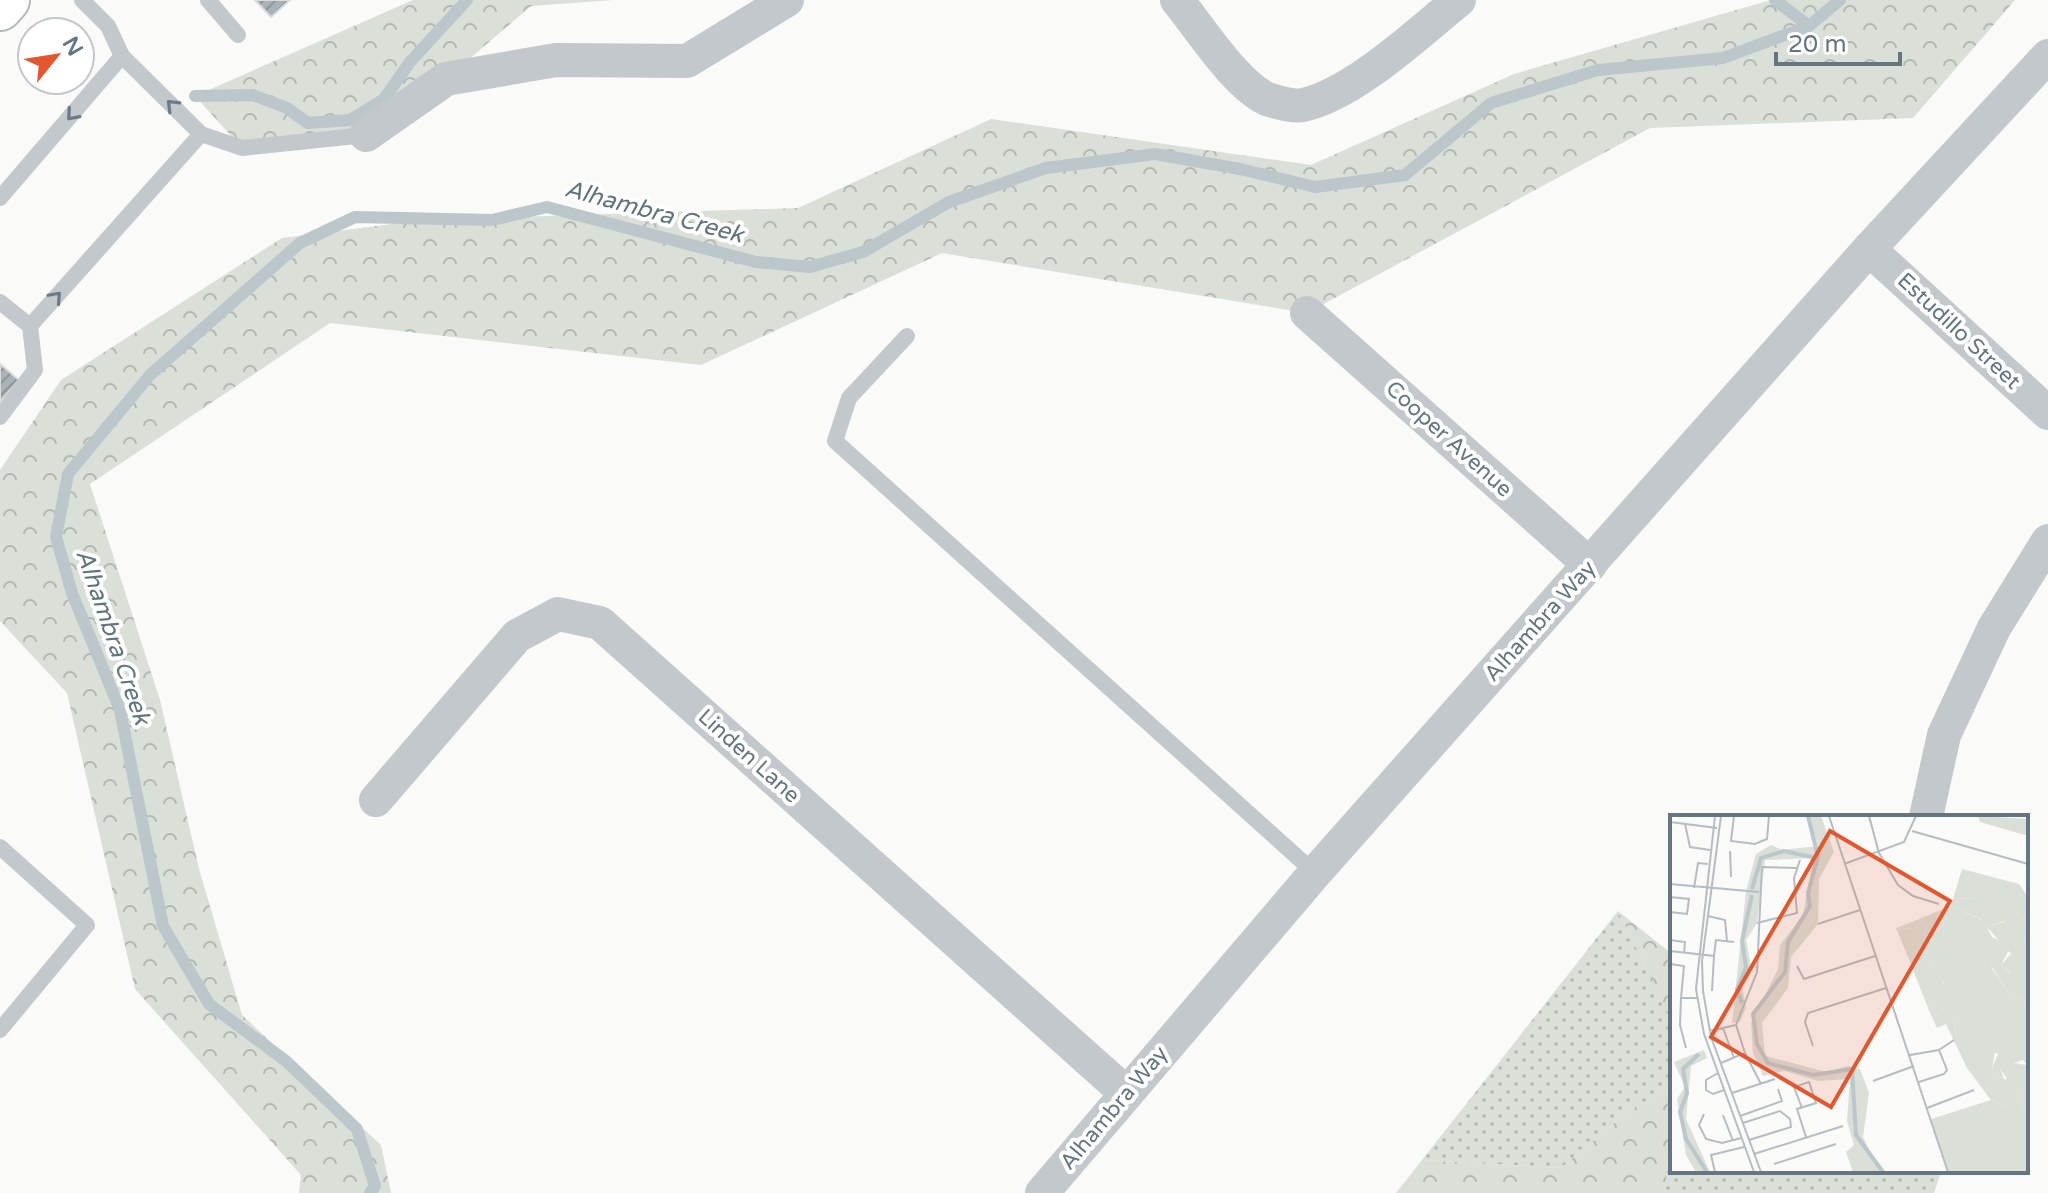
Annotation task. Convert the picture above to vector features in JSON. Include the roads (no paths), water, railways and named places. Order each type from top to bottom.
[{"type":"main road","points":[[0,8],[7,0]]},
{"type":"street","points":[[366,135],[446,79],[556,60],[687,61],[787,0]]},
{"type":"street","points":[[1177,0],[1244,82],[1267,98],[1300,106],[1329,96],[1394,54],[1459,0]]},
{"type":"street","name":"Alhambra Way","points":[[1042,1193],[1315,873],[1869,249],[2048,56]]},
{"type":"street","name":"Estudillo Street","points":[[1869,249],[2048,413]]},
{"type":"street","name":"Cooper Avenue","points":[[1307,313],[1590,565]]},
{"type":"street","points":[[1926,815],[1944,735],[1994,628],[2048,541]]},
{"type":"street","name":"Linden Lane","points":[[376,800],[517,636],[558,614],[600,623],[1126,1093]]},
{"type":"lane","points":[[82,0],[108,26],[122,56],[201,134],[242,148],[366,135]]},
{"type":"lane","points":[[208,0],[238,35]]},
{"type":"lane","points":[[0,198],[122,56]]},
{"type":"lane","points":[[30,326],[201,134]]},
{"type":"lane","points":[[0,302],[30,326],[35,370],[0,417]]},
{"type":"lane","points":[[907,336],[849,398],[835,441],[864,471],[1315,873]]},
{"type":"lane","points":[[0,847],[87,925],[0,1030]]},
{"type":"waterway","points":[[195,96],[253,95],[287,108],[308,123],[350,120],[384,99],[410,62],[467,0]]},
{"type":"waterway","points":[[1775,0],[1809,26]]},
{"type":"waterway","name":"Alhambra Creek","points":[[370,1193],[375,1186],[357,1129],[286,1061],[209,1004],[163,926],[120,710],[72,593],[56,537],[68,474],[150,375],[300,243],[355,217],[492,220],[547,207],[756,262],[810,267],[863,252],[949,202],[1046,168],[1155,154],[1240,169],[1315,187],[1405,175],[1491,103],[1598,70],[1723,58],[1809,26],[1840,0]]}]
